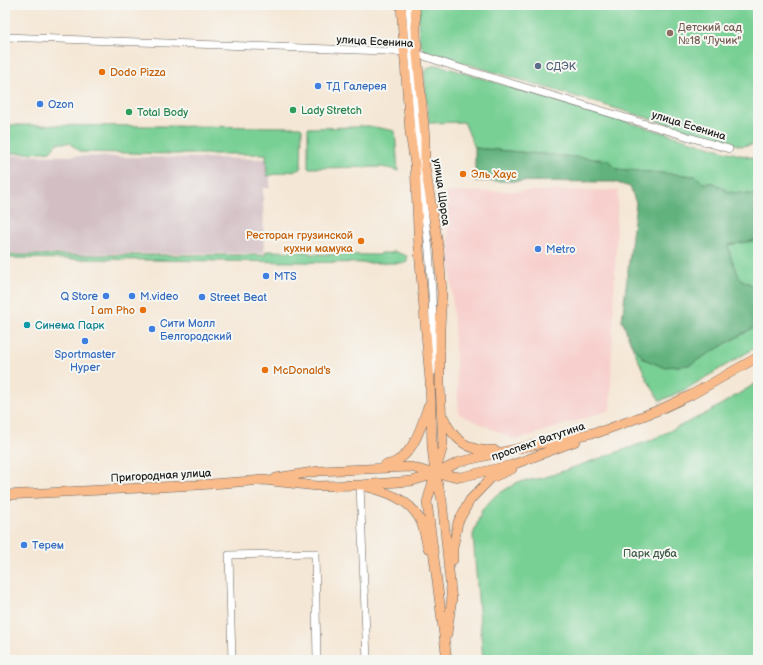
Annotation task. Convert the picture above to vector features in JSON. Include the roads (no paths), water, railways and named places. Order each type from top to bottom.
[{"type":"main road","name":"улица Щорса","points":[[401,5],[411,52],[425,138],[425,167],[439,250],[442,293],[440,327],[440,400],[443,446],[435,474]]},
{"type":"main road","name":"улица Щорса","points":[[415,5],[411,52],[410,133],[415,164],[419,250],[430,381],[432,446],[435,474]]},
{"type":"main road","name":"проспект Ватутина","points":[[263,480],[319,472],[411,467],[435,474],[461,477],[512,465],[659,410],[691,395],[758,357]]},
{"type":"main road","points":[[319,472],[388,465],[396,462],[403,457],[419,434],[431,399]]},
{"type":"main road","points":[[440,400],[444,419],[450,431],[460,442],[488,451],[520,448]]},
{"type":"main road","name":"проспект Ватутина","points":[[317,486],[360,486],[412,481],[435,474],[458,462],[602,431]]},
{"type":"main road","points":[[446,643],[452,602],[453,548],[458,522],[470,500],[491,478],[578,445],[602,431]]},
{"type":"main road","points":[[435,474],[442,500],[452,602]]},
{"type":"main road","points":[[435,474],[427,502],[447,660]]},
{"type":"main road","name":"Пригородная улица","points":[[5,495],[198,486],[263,480],[317,486]]},
{"type":"main road","points":[[360,486],[378,490],[399,498],[409,506],[419,518],[435,571]]},
{"type":"street","name":"улица Щорса","points":[[409,5],[421,184],[429,250],[434,355],[440,383]]},
{"type":"street","name":"улица Есенина","points":[[5,37],[411,52],[729,149]]},
{"type":"street","name":"улица Щорса","points":[[430,381],[434,355]]},
{"type":"street","points":[[360,486],[367,660]]},
{"type":"street","points":[[232,660],[229,555],[315,553],[317,660]]},
{"type":"place","name":"Детский сад №18 \"Лучик\"","points":[[670,33]]},
{"type":"place","name":"СДЭК","points":[[538,66]]},
{"type":"place","name":"Dodo Pizza","points":[[102,72]]},
{"type":"place","name":"ТД Галерея","points":[[318,86]]},
{"type":"place","name":"Ozon","points":[[40,104]]},
{"type":"place","name":"Lady Stretch","points":[[293,110]]},
{"type":"place","name":"Total Body","points":[[129,112]]},
{"type":"place","name":"Эль Хаус","points":[[463,174]]},
{"type":"place","name":"Ресторан грузинской кухни мамука","points":[[361,241]]},
{"type":"place","name":"Metro","points":[[538,249]]},
{"type":"place","name":"MTS","points":[[266,276]]},
{"type":"place","name":"Q Store","points":[[106,296]]},
{"type":"place","name":"M.video","points":[[132,296]]},
{"type":"place","name":"Street Beat","points":[[202,297]]},
{"type":"place","name":"I am Pho","points":[[143,310]]},
{"type":"place","name":"Синема Парк","points":[[27,325]]},
{"type":"place","name":"Сити Молл Белгородский","points":[[152,329]]},
{"type":"place","name":"Sportmaster Hyper","points":[[85,341]]},
{"type":"place","name":"McDonald's","points":[[265,370]]},
{"type":"place","name":"Терем","points":[[24,545]]},
{"type":"park label","name":"Парк дуба","points":[[650,553]]}]
